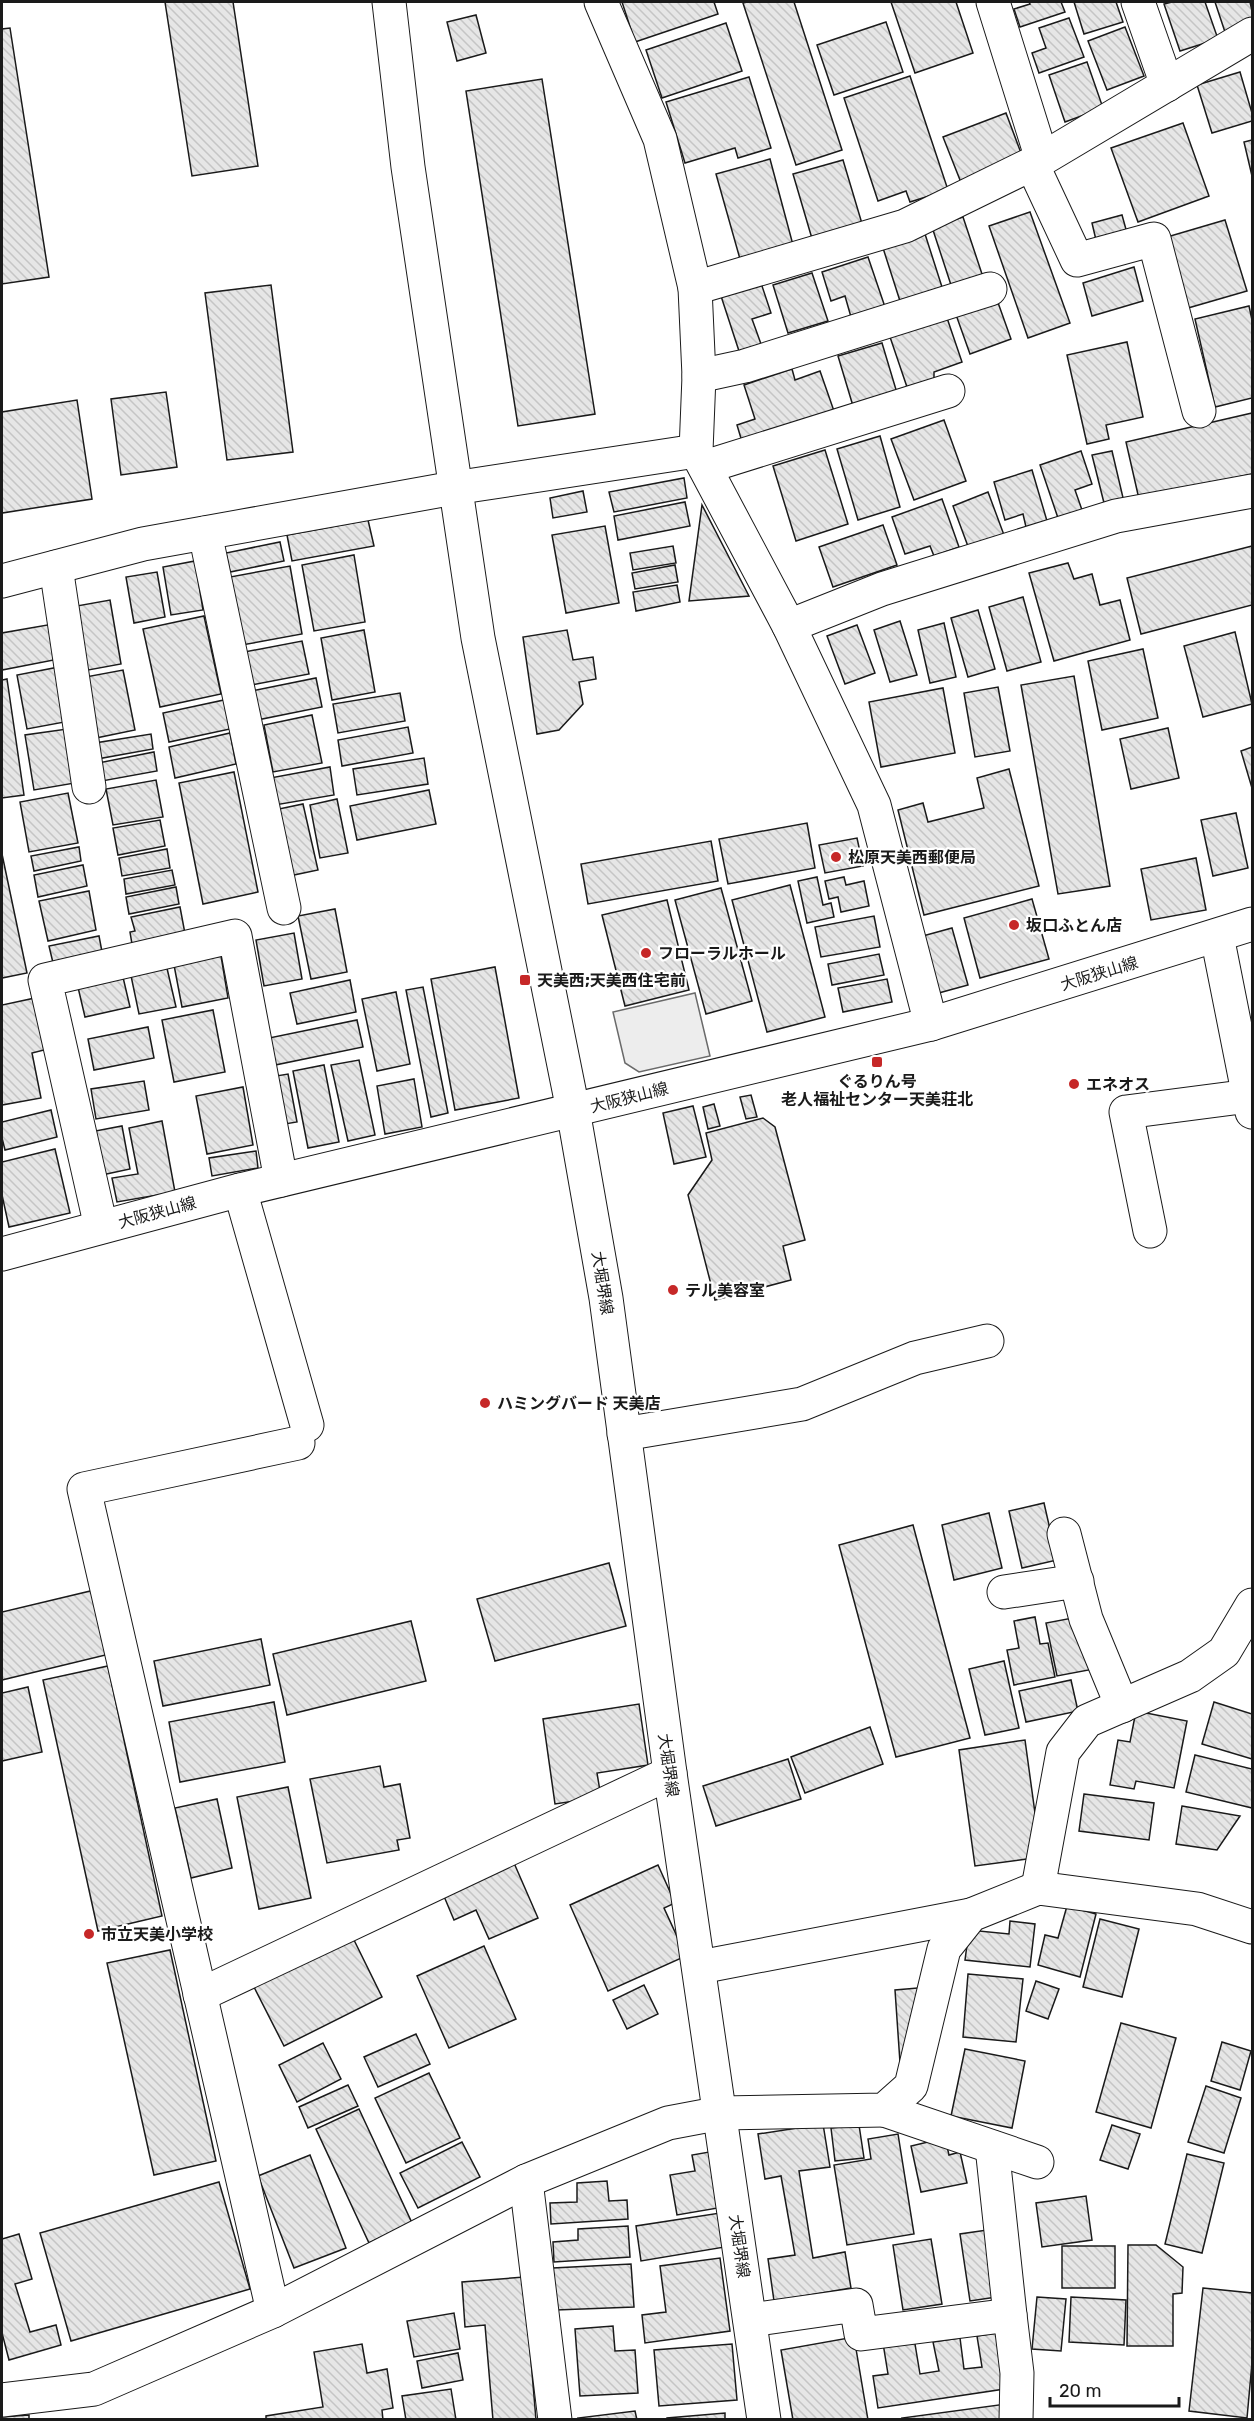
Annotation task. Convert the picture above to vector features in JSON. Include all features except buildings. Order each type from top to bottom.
[{"type":"street","name":"大堀堺線","points":[[389,2],[408,167],[477,638],[573,1110],[606,1298],[670,1773],[764,2420]]},
{"type":"street","points":[[601,2],[660,139],[695,288],[701,459],[789,627],[874,805],[931,1024]]},
{"type":"street","points":[[993,2],[1037,161],[1077,260],[1154,239],[1199,411]]},
{"type":"street","points":[[1138,2],[1167,85]]},
{"type":"street","points":[[695,288],[905,226],[1037,161],[1252,34]]},
{"type":"street","points":[[699,376],[745,366],[990,289]]},
{"type":"street","points":[[2,581],[144,544],[454,488],[701,459],[948,392]]},
{"type":"street","points":[[789,627],[882,589],[1116,516],[1252,491]]},
{"type":"street","points":[[205,533],[284,908]]},
{"type":"street","points":[[56,567],[89,787]]},
{"type":"street","name":"大阪狭山線","points":[[2,1254],[280,1180],[931,1024],[1252,924]]},
{"type":"street","points":[[101,1227],[45,980],[235,936],[280,1180]]},
{"type":"street","points":[[1150,1231],[1126,1112],[1251,1104],[1217,936]]},
{"type":"street","points":[[240,1190],[302,1434],[84,1489],[273,2311]]},
{"type":"street","points":[[624,1434],[802,1404],[915,1358],[987,1341]]},
{"type":"street","points":[[1064,1534],[1086,1619],[1122,1706]]},
{"type":"street","points":[[1004,1592],[1077,1581]]},
{"type":"street","points":[[1038,1888],[1063,1752],[1087,1721],[1190,1676],[1238,1651],[1252,1605]]},
{"type":"street","points":[[200,1995],[670,1773]]},
{"type":"street","points":[[700,1967],[971,1915],[1038,1888],[1197,1909],[1252,1927]]},
{"type":"street","points":[[884,2110],[911,2086],[944,1949],[971,1915]]},
{"type":"street","points":[[2,2400],[94,2389],[273,2311],[526,2181],[668,2123],[721,2113],[884,2110],[1037,2162]]},
{"type":"street","points":[[993,2148],[1017,2373],[1016,2420]]},
{"type":"street","points":[[526,2181],[555,2420]]},
{"type":"street","points":[[750,2320],[856,2305],[861,2334],[1010,2315]]},
{"type":"shaded area","points":[[695,993],[710,1056],[639,1072],[625,1063],[613,1012]]},
{"type":"place","name":"松原天美西郵便局","points":[[836,857]]},
{"type":"place","name":"坂口ふとん店","points":[[1014,925]]},
{"type":"place","name":"フローラルホール","points":[[646,953]]},
{"type":"place","name":"天美西;天美西住宅前","points":[[525,980]]},
{"type":"place","name":"ぐるりん号 老人福祉センター天美荘北","points":[[877,1062]]},
{"type":"place","name":"エネオス","points":[[1074,1084]]},
{"type":"place","name":"テル美容室","points":[[673,1290]]},
{"type":"place","name":"ハミングバード 天美店","points":[[485,1403]]},
{"type":"place","name":"市立天美小学校","points":[[89,1934]]}]
